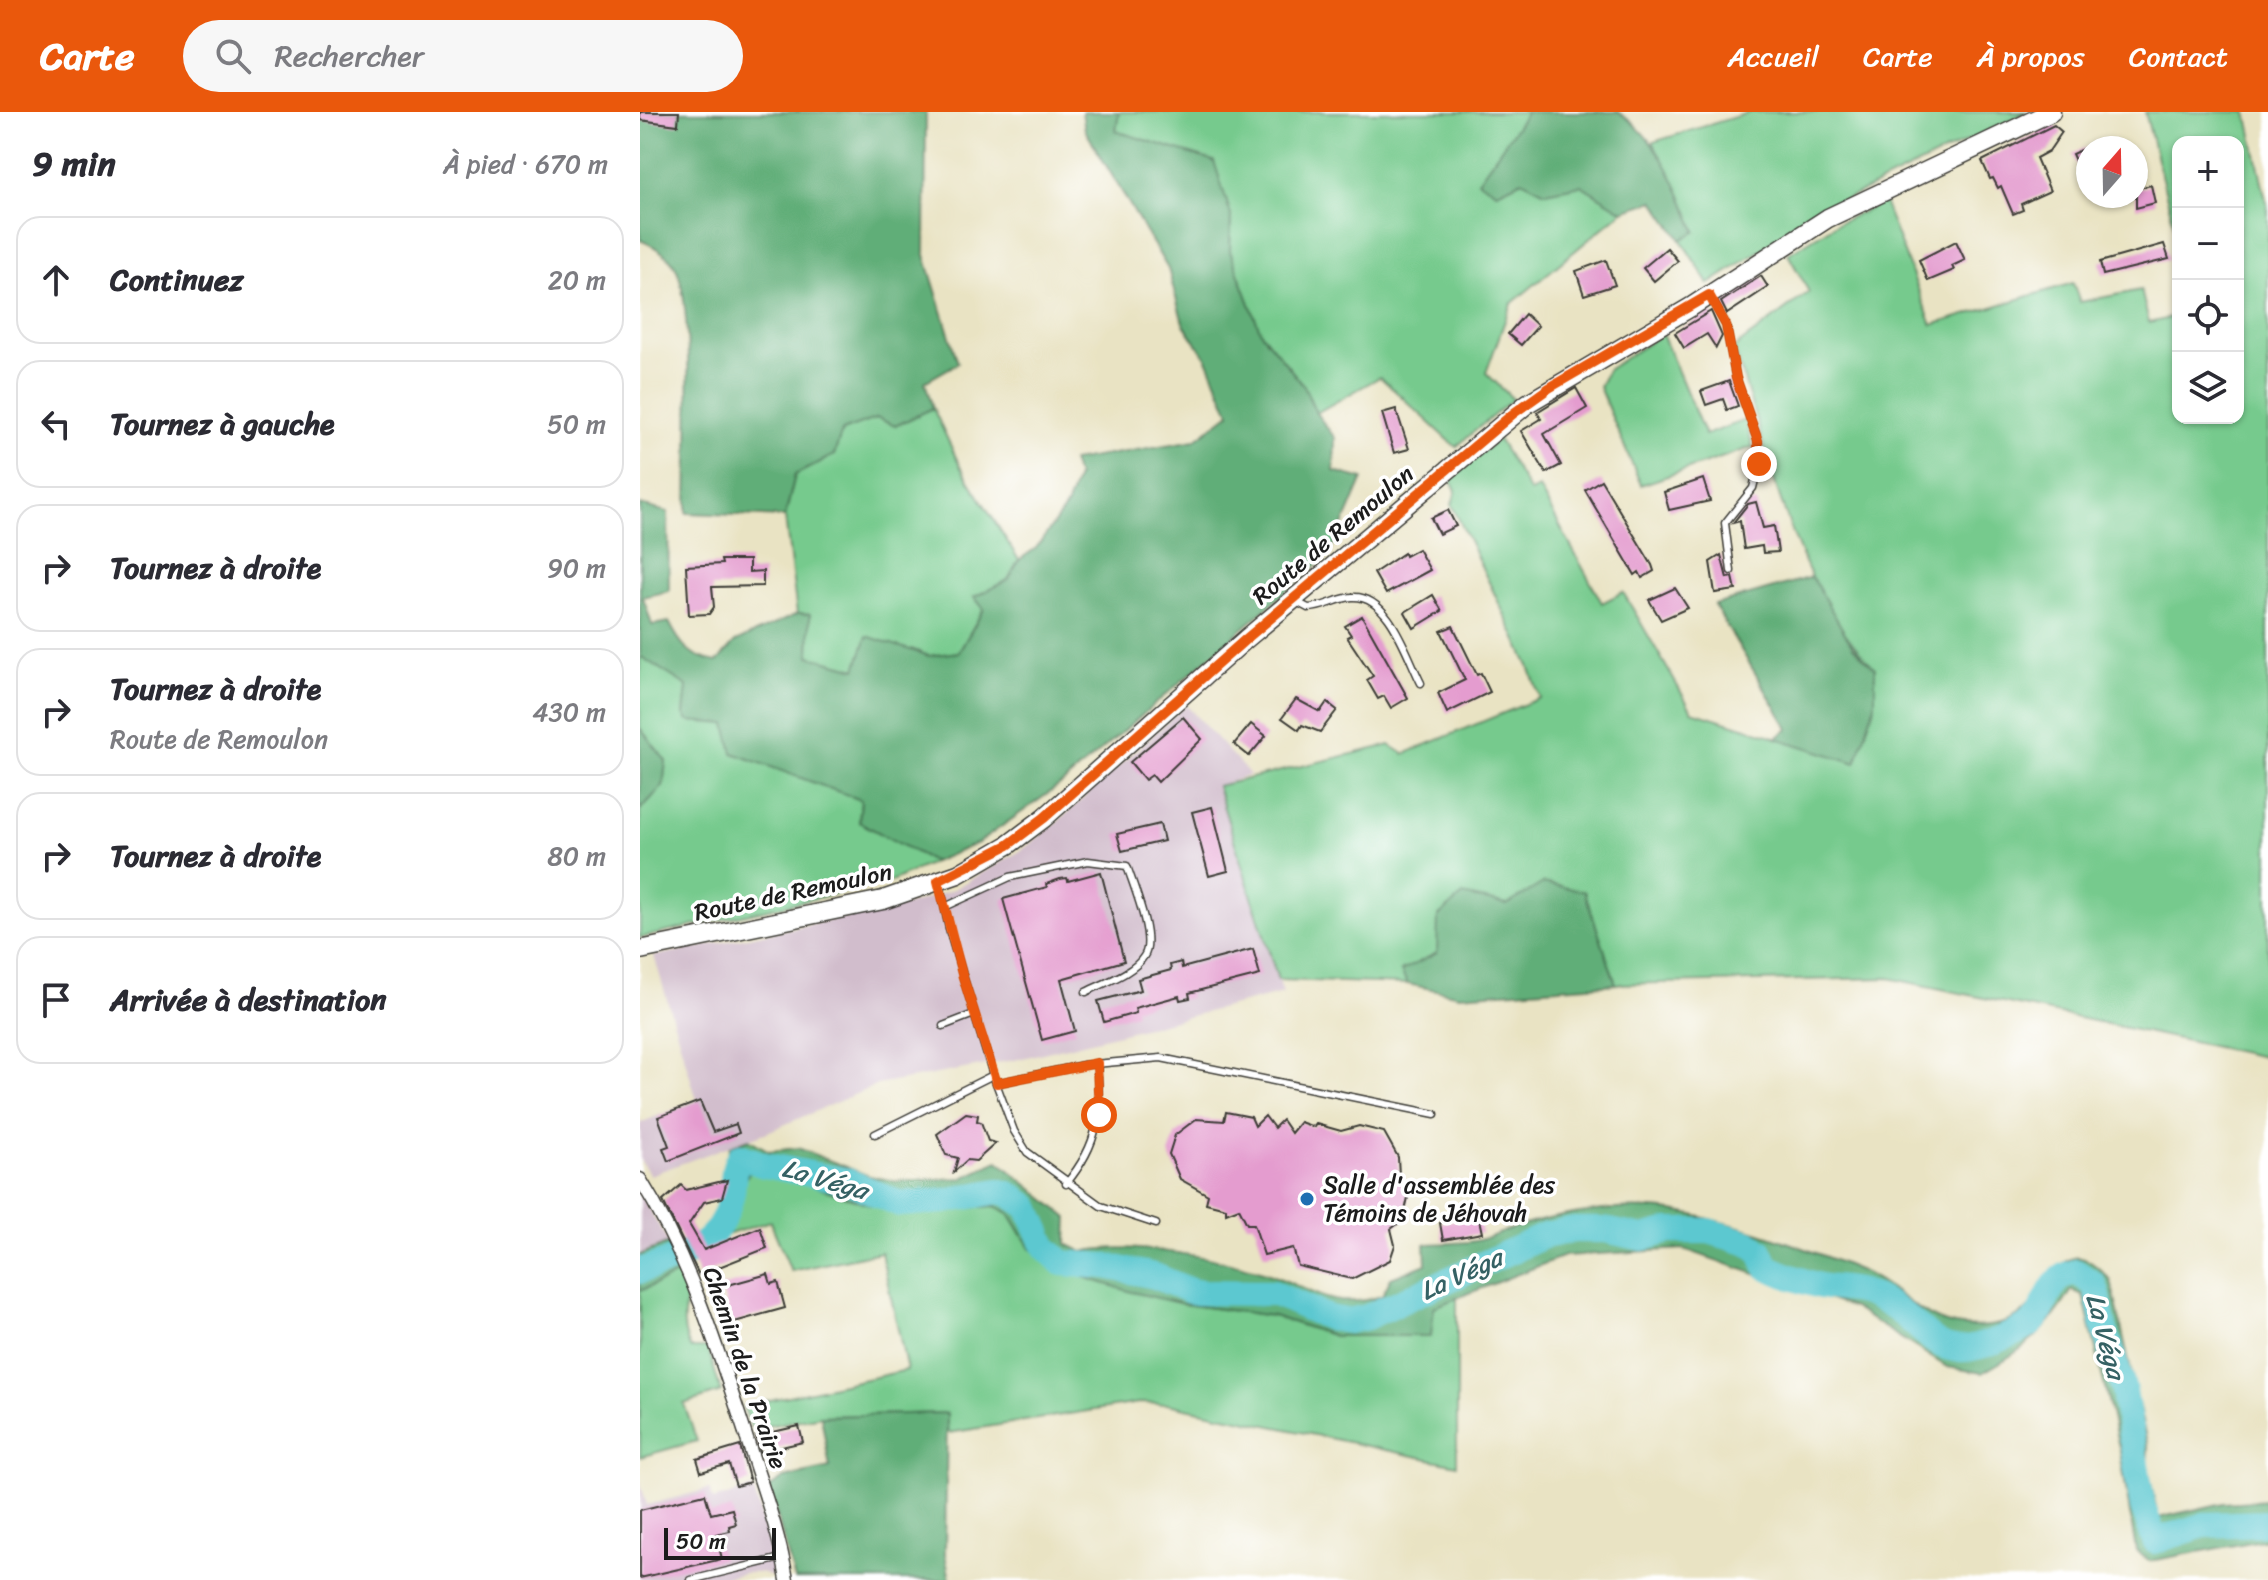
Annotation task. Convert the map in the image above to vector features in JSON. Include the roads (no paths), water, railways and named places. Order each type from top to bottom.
[{"type":"main road","name":"Route de Remoulon","points":[[640,950],[883,900],[938,881],[1008,845],[1044,818],[1292,600],[1528,403],[1709,295],[1828,218],[2051,112]]},
{"type":"street","name":"Chemin de la Prairie","points":[[640,1179],[644,1193],[676,1242],[711,1327],[783,1558],[787,1580]]},
{"type":"lane","points":[[1709,295],[1726,325],[1728,348],[1759,452],[1753,488],[1725,523],[1731,571]]},
{"type":"lane","points":[[1292,600],[1308,608],[1349,597],[1371,602],[1383,612],[1421,683]]},
{"type":"lane","points":[[947,906],[1010,877],[1088,861],[1127,866],[1143,915],[1147,944],[1145,956],[1125,972],[1086,992]]},
{"type":"lane","points":[[938,881],[947,906],[950,933],[993,1075],[1014,1131],[1027,1152],[1066,1184],[1115,1213],[1156,1224]]},
{"type":"lane","points":[[943,1026],[974,1014]]},
{"type":"lane","points":[[997,1083],[1128,1058],[1184,1061],[1435,1114]]},
{"type":"lane","points":[[1066,1184],[1083,1163],[1095,1138],[1099,1115],[1097,1063]]},
{"type":"lane","points":[[875,1134],[993,1075]]},
{"type":"lane","points":[[691,1580],[783,1558]]},
{"type":"waterway","name":"La Véga","points":[[640,1271],[688,1253],[711,1237],[727,1210],[734,1168],[740,1156],[764,1165],[848,1181],[900,1204],[945,1201],[998,1191],[1009,1194],[1028,1207],[1046,1248],[1062,1263],[1106,1266],[1155,1276],[1193,1292],[1273,1293],[1329,1318],[1348,1321],[1367,1317],[1544,1236],[1574,1230],[1605,1230],[1643,1238],[1669,1231],[1709,1231],[1749,1243],[1760,1251],[1767,1267],[1820,1286],[1868,1294],[1893,1307],[1937,1342],[1950,1348],[1968,1349],[1992,1343],[2025,1328],[2039,1314],[2058,1281],[2076,1272],[2094,1284],[2098,1296],[2124,1391],[2143,1507],[2155,1541],[2204,1525],[2268,1523]]},
{"type":"place","name":"Salle d'assemblée des Témoins de Jéhovah","points":[[1307,1199]]}]
